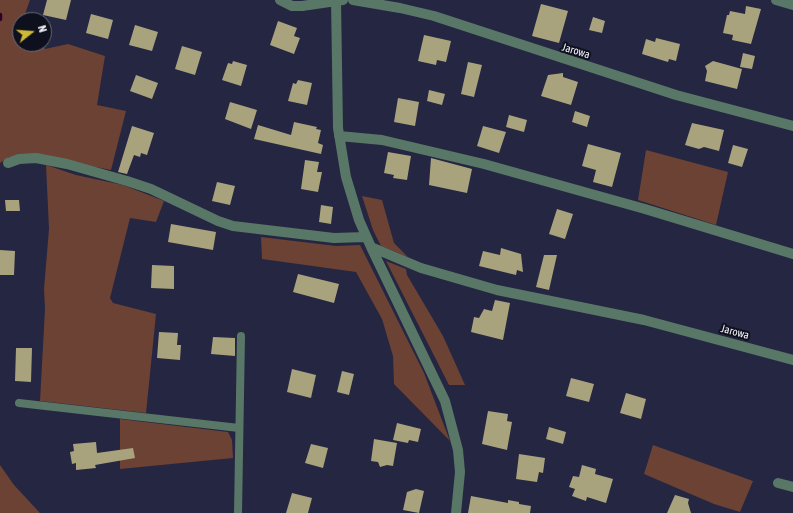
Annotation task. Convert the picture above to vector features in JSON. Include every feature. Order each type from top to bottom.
[{"type":"street","points":[[280,0],[292,6],[343,0]]},
{"type":"street","points":[[336,0],[336,94],[339,136],[346,177],[359,220],[366,237],[445,401],[458,450],[460,472],[456,513]]},
{"type":"street","name":"Jarowa","points":[[353,0],[434,16],[676,95],[793,126]]},
{"type":"street","points":[[776,0],[793,5]]},
{"type":"street","points":[[339,136],[382,140],[484,164],[645,209],[793,254]]},
{"type":"street","points":[[8,163],[19,158],[36,158],[67,164],[151,189],[218,221],[233,226],[334,238],[366,237]]},
{"type":"street","name":"Jarowa","points":[[371,247],[421,268],[497,290],[644,320],[793,360]]},
{"type":"street","points":[[778,483],[793,487]]},
{"type":"lane","points":[[238,513],[241,336]]},
{"type":"lane","points":[[18,403],[239,428]]},
{"type":"shaded area","points":[[0,0],[30,0],[26,12],[12,12],[12,52],[52,52],[52,47],[68,44],[105,56],[97,105],[126,111],[111,170],[33,155],[9,157],[0,163]]},
{"type":"shaded area","points":[[646,150],[728,172],[716,225],[638,200]]},
{"type":"shaded area","points":[[46,165],[76,175],[123,185],[164,201],[156,222],[130,218],[110,298],[113,303],[156,314],[146,413],[40,401],[45,309],[44,289],[49,229]]},
{"type":"shaded area","points":[[362,196],[382,200],[394,243],[408,257],[381,246],[373,230]]},
{"type":"shaded area","points":[[261,237],[336,246],[360,245],[424,373],[450,441],[394,384],[393,356],[382,319],[356,272],[262,259]]},
{"type":"shaded area","points":[[386,261],[406,269],[407,275],[443,336],[465,385],[449,385]]},
{"type":"shaded area","points":[[120,419],[228,432],[232,440],[233,458],[120,469]]},
{"type":"shaded area","points":[[653,445],[753,481],[740,512],[714,504],[644,474]]},
{"type":"shaded area","points":[[0,465],[14,485],[40,513],[0,513]]},
{"type":"building","points":[[47,0],[71,0],[66,20],[52,17],[52,12],[44,12]]},
{"type":"building","points":[[541,4],[568,11],[559,43],[532,36]]},
{"type":"building","points":[[746,6],[761,9],[751,44],[732,40],[733,35],[723,33],[727,15],[729,15],[730,11],[745,14]]},
{"type":"building","points":[[91,14],[113,20],[108,39],[86,33]]},
{"type":"building","points":[[593,17],[605,21],[602,33],[589,30]]},
{"type":"building","points":[[278,21],[297,28],[294,36],[300,38],[294,54],[270,45]]},
{"type":"building","points":[[135,25],[158,32],[152,51],[129,45]]},
{"type":"building","points":[[424,35],[451,41],[446,62],[437,60],[436,65],[418,61]]},
{"type":"building","points":[[656,38],[680,44],[676,61],[669,59],[668,62],[642,54],[646,39],[655,42]]},
{"type":"building","points":[[182,46],[202,52],[195,75],[175,69]]},
{"type":"building","points":[[743,53],[755,56],[752,69],[740,67]]},
{"type":"building","points":[[233,61],[247,65],[241,86],[222,80],[228,63],[232,64]]},
{"type":"building","points":[[713,61],[742,69],[737,89],[705,81],[707,71],[705,66]]},
{"type":"building","points":[[468,62],[482,65],[474,97],[461,94]]},
{"type":"building","points":[[563,73],[563,77],[578,82],[571,105],[541,96],[548,75]]},
{"type":"building","points":[[136,75],[158,83],[152,99],[130,91]]},
{"type":"building","points":[[298,80],[312,83],[307,105],[288,101],[293,83],[296,84]]},
{"type":"building","points":[[429,90],[445,94],[442,105],[427,101]]},
{"type":"building","points":[[398,98],[419,102],[415,126],[394,122]]},
{"type":"building","points":[[230,102],[257,110],[251,129],[225,119]]},
{"type":"building","points":[[575,111],[590,116],[587,127],[572,122]]},
{"type":"building","points":[[509,115],[527,120],[524,132],[506,127]]},
{"type":"building","points":[[294,122],[317,127],[316,129],[321,130],[318,143],[323,145],[321,154],[254,139],[258,125],[291,135]]},
{"type":"building","points":[[692,123],[724,130],[719,151],[704,147],[699,149],[685,145]]},
{"type":"building","points":[[132,126],[154,133],[147,155],[141,153],[140,157],[134,155],[127,174],[118,172]]},
{"type":"building","points":[[483,126],[506,132],[499,153],[477,146]]},
{"type":"building","points":[[588,144],[621,153],[612,187],[593,182],[596,170],[582,166]]},
{"type":"building","points":[[733,145],[748,149],[742,167],[728,163]]},
{"type":"building","points":[[388,152],[411,156],[407,180],[393,178],[394,175],[384,173]]},
{"type":"building","points":[[431,158],[472,169],[467,193],[429,185]]},
{"type":"building","points":[[305,160],[319,162],[317,172],[322,172],[318,192],[301,189]]},
{"type":"building","points":[[217,182],[235,186],[230,205],[212,201]]},
{"type":"building","points":[[5,200],[19,200],[20,211],[6,211]]},
{"type":"building","points":[[321,205],[333,207],[331,224],[319,222]]},
{"type":"building","points":[[557,209],[573,214],[565,239],[549,234]]},
{"type":"building","points":[[171,224],[216,232],[213,250],[168,242]]},
{"type":"building","points":[[501,248],[521,254],[523,272],[517,270],[516,275],[479,266],[483,251],[500,255]]},
{"type":"building","points":[[0,250],[15,251],[14,275],[0,275]]},
{"type":"building","points":[[544,255],[557,255],[549,290],[536,287]]},
{"type":"building","points":[[152,265],[174,266],[174,289],[151,288]]},
{"type":"building","points":[[298,274],[339,284],[334,303],[293,292]]},
{"type":"building","points":[[495,300],[510,303],[503,340],[471,332],[474,317],[479,318],[484,309],[492,311]]},
{"type":"building","points":[[159,332],[178,333],[177,345],[181,345],[180,360],[157,358]]},
{"type":"building","points":[[213,337],[235,338],[235,356],[211,354]]},
{"type":"building","points":[[16,348],[32,348],[31,382],[15,381]]},
{"type":"building","points":[[292,369],[316,375],[311,398],[287,392]]},
{"type":"building","points":[[342,371],[354,374],[349,395],[337,392]]},
{"type":"building","points":[[571,378],[594,384],[589,402],[566,396]]},
{"type":"building","points":[[626,393],[646,399],[641,419],[620,413]]},
{"type":"building","points":[[488,411],[508,414],[507,421],[512,422],[507,450],[482,444]]},
{"type":"building","points":[[397,423],[421,429],[418,442],[409,440],[408,443],[393,440]]},
{"type":"building","points":[[549,427],[566,432],[563,444],[546,439]]},
{"type":"building","points":[[374,439],[397,443],[393,466],[387,465],[380,467],[378,462],[371,461]]},
{"type":"building","points":[[96,442],[97,453],[133,448],[135,458],[95,465],[96,468],[76,470],[76,463],[72,464],[70,452],[74,451],[73,444]]},
{"type":"building","points":[[311,444],[328,448],[323,468],[305,463]]},
{"type":"building","points":[[519,454],[545,458],[543,473],[539,472],[537,482],[516,479]]},
{"type":"building","points":[[582,465],[596,469],[595,474],[613,479],[606,503],[587,497],[586,501],[572,496],[575,489],[569,487],[573,476],[579,477]]},
{"type":"building","points":[[416,489],[424,491],[419,513],[403,510],[407,492]]},
{"type":"building","points":[[292,493],[312,498],[308,513],[286,513]]},
{"type":"building","points":[[675,495],[689,499],[688,503],[691,513],[667,513]]},
{"type":"building","points":[[471,496],[508,503],[508,500],[519,502],[519,504],[531,506],[530,513],[468,513]]}]
